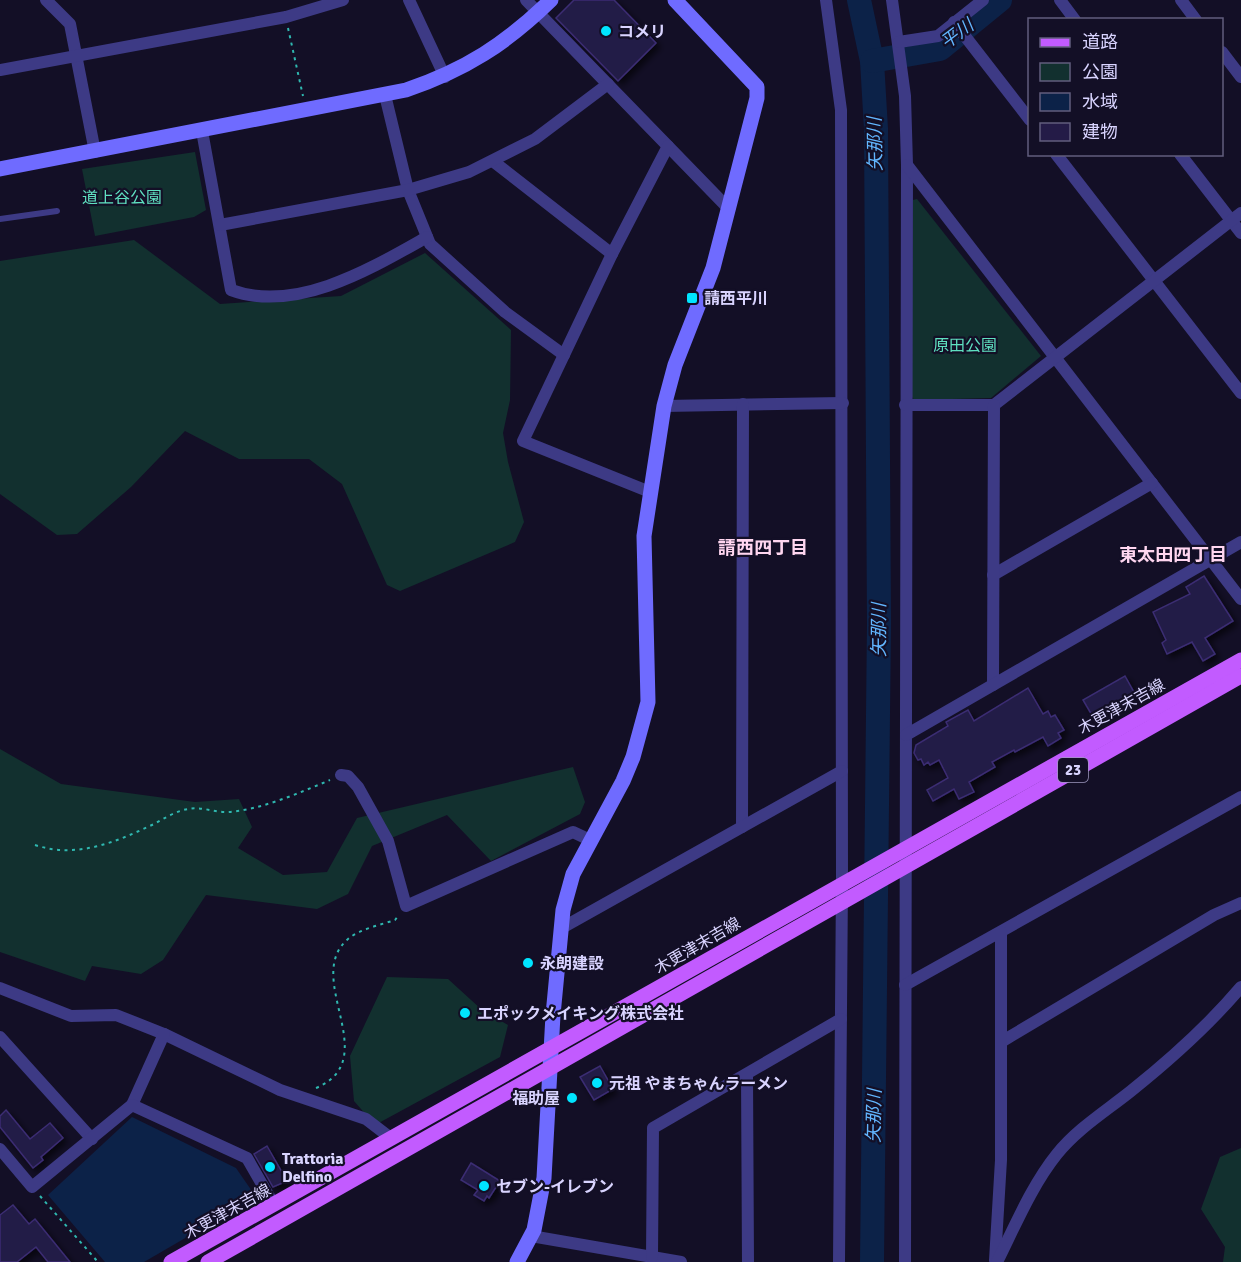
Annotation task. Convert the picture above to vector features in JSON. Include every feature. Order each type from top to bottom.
[{"type":"main road","name":"木更津末吉線","points":[[171,1262],[551,1050],[842,882],[1241,660]]},
{"type":"main road","name":"木更津末吉線","points":[[208,1262],[1241,676]]},
{"type":"street","points":[[46,0],[70,24],[95,152]]},
{"type":"street","points":[[0,70],[286,17],[343,0]]},
{"type":"street","points":[[409,0],[445,77]]},
{"type":"street","points":[[526,0],[729,208]]},
{"type":"street","points":[[0,169],[385,95],[445,77],[507,40],[551,0]]},
{"type":"street","points":[[517,1262],[531,1236],[538,1215],[544,1178],[560,929],[568,888],[590,840],[623,781],[648,702],[644,548],[650,492],[664,406],[675,365],[713,268],[757,98],[757,87],[675,0]]},
{"type":"street","points":[[826,0],[834,39],[841,110],[843,403],[840,1262]]},
{"type":"street","points":[[892,0],[905,96],[907,165],[905,1262]]},
{"type":"street","points":[[899,51],[959,28],[982,0]]},
{"type":"street","points":[[1060,0],[1074,18]]},
{"type":"street","points":[[1181,0],[1195,18]]},
{"type":"street","points":[[959,28],[1028,119]]},
{"type":"street","points":[[1223,54],[1241,77]]},
{"type":"street","points":[[220,225],[437,184],[494,162],[535,139],[608,84]]},
{"type":"street","points":[[385,95],[408,190],[430,244],[505,312],[564,355]]},
{"type":"street","points":[[202,131],[231,290],[251,297],[292,295],[358,275],[427,237]]},
{"type":"street","points":[[650,492],[523,441],[612,254],[668,146]]},
{"type":"street","points":[[1058,156],[1241,393]]},
{"type":"street","points":[[1182,156],[1236,217],[1241,233]]},
{"type":"street","points":[[494,162],[612,254]]},
{"type":"street","points":[[907,165],[1241,599]]},
{"type":"street","points":[[905,405],[994,405],[1236,217]]},
{"type":"street","points":[[664,406],[843,403]]},
{"type":"street","points":[[742,404],[742,827]]},
{"type":"street","points":[[993,685],[994,405]]},
{"type":"street","points":[[993,575],[1152,483]]},
{"type":"street","points":[[906,735],[1241,542]]},
{"type":"street","points":[[560,929],[842,771]]},
{"type":"street","points":[[341,775],[348,776],[358,787],[388,841],[406,906],[573,832],[590,840]]},
{"type":"street","points":[[905,985],[1241,797]]},
{"type":"street","points":[[1001,1042],[1214,915],[1241,903]]},
{"type":"street","points":[[996,1262],[1001,1160],[1000,932]]},
{"type":"street","points":[[996,1262],[1025,1206],[1057,1154],[1072,1138],[1171,1059],[1213,1020],[1241,987]]},
{"type":"street","points":[[0,988],[71,1016],[116,1015],[164,1034],[260,1081],[366,1119],[392,1139]]},
{"type":"street","points":[[652,1257],[653,1128],[841,1019]]},
{"type":"street","points":[[0,1149],[32,1187],[132,1106],[164,1034]]},
{"type":"street","points":[[0,1036],[92,1139]]},
{"type":"street","points":[[747,1075],[748,1262]]},
{"type":"street","points":[[132,1106],[247,1158],[274,1205]]},
{"type":"street","points":[[531,1236],[681,1262]]},
{"type":"lane","points":[[0,219],[57,211]]},
{"type":"path","points":[[286,17],[306,111]]},
{"type":"path","points":[[35,845],[65,852],[82,850],[133,834],[183,810],[191,808],[229,812],[243,809],[288,797],[341,775]]},
{"type":"path","points":[[297,1096],[330,1082],[337,1074],[343,1060],[345,1046],[341,1016],[332,981],[333,969],[341,947],[357,933],[395,920],[406,906]]},
{"type":"path","points":[[32,1187],[98,1262]]},
{"type":"green space","name":"道上谷公園","points":[[195,152],[206,210],[194,217],[95,236],[82,169]]},
{"type":"green space","name":"原田公園","points":[[917,199],[1041,356],[991,398],[914,400],[911,395],[913,200]]},
{"type":"green space","points":[[134,240],[220,304],[341,296],[425,253],[511,330],[510,400],[503,433],[524,522],[515,542],[400,591],[387,585],[342,484],[309,459],[239,459],[185,431],[131,487],[77,534],[57,535],[0,494],[0,261]]},
{"type":"green space","points":[[0,749],[61,784],[195,802],[239,799],[252,827],[238,848],[283,875],[327,872],[357,818],[573,767],[585,802],[580,814],[491,861],[447,815],[372,846],[348,894],[317,909],[206,895],[163,960],[141,974],[92,966],[85,981],[0,952]]},
{"type":"green space","points":[[387,977],[448,979],[482,1010],[508,1025],[500,1057],[375,1125],[354,1101],[350,1056]]},
{"type":"green space","points":[[1241,1148],[1241,1262],[1223,1262],[1225,1247],[1201,1209],[1220,1157]]},
{"type":"water","points":[[132,1117],[236,1168],[256,1197],[144,1262],[105,1262],[48,1195]]},
{"type":"building","name":"コメリ","points":[[574,0],[614,0],[656,43],[618,81],[556,18]]},
{"type":"building","points":[[1204,576],[1233,621],[1205,638],[1215,654],[1203,661],[1192,642],[1167,654],[1162,643],[1166,640],[1153,612],[1190,594],[1186,587]]},
{"type":"building","points":[[1125,676],[1135,694],[1093,717],[1083,700]]},
{"type":"building","points":[[1028,688],[1043,714],[1048,711],[1051,717],[1055,715],[1064,730],[1058,733],[1061,738],[1048,746],[1043,737],[992,762],[995,767],[969,782],[974,792],[959,799],[954,789],[933,801],[927,790],[948,778],[939,760],[930,765],[928,762],[924,765],[921,759],[918,760],[914,753],[916,745],[948,726],[946,722],[968,710],[974,721]]},
{"type":"building","name":"元祖 やまちゃんラーメン","points":[[600,1066],[613,1089],[594,1100],[580,1077]]},
{"type":"building","points":[[6,1110],[30,1139],[50,1123],[63,1138],[41,1157],[43,1160],[33,1168],[0,1127],[0,1116]]},
{"type":"building","name":"Trattoria Delfino","points":[[267,1146],[287,1181],[273,1187],[254,1154]]},
{"type":"building","name":"セブン-イレブン","points":[[471,1163],[500,1181],[489,1198],[487,1196],[484,1201],[474,1195],[478,1190],[461,1180]]},
{"type":"building","points":[[13,1205],[29,1224],[35,1219],[70,1262],[48,1262],[36,1247],[17,1262],[0,1262],[0,1215]]},
{"type":"waterway","name":"矢那川","points":[[859,0],[872,61],[876,129],[879,623],[872,1262]]},
{"type":"waterway","name":"平川","points":[[872,61],[940,49],[1000,0]]},
{"type":"place","name":"コメリ","points":[[606,31]]},
{"type":"place","name":"請西平川","points":[[692,298]]},
{"type":"place","name":"永朗建設","points":[[528,963]]},
{"type":"place","name":"エポックメイキング株式会社","points":[[465,1013]]},
{"type":"place","name":"元祖 やまちゃんラーメン","points":[[597,1083]]},
{"type":"place","name":"福助屋","points":[[572,1098]]},
{"type":"place","name":"Trattoria Delfino","points":[[270,1167]]},
{"type":"place","name":"セブン-イレブン","points":[[484,1186]]},
{"type":"district","name":"請西四丁目","points":[[763,548]]},
{"type":"district","name":"東太田四丁目","points":[[1173,555]]}]
